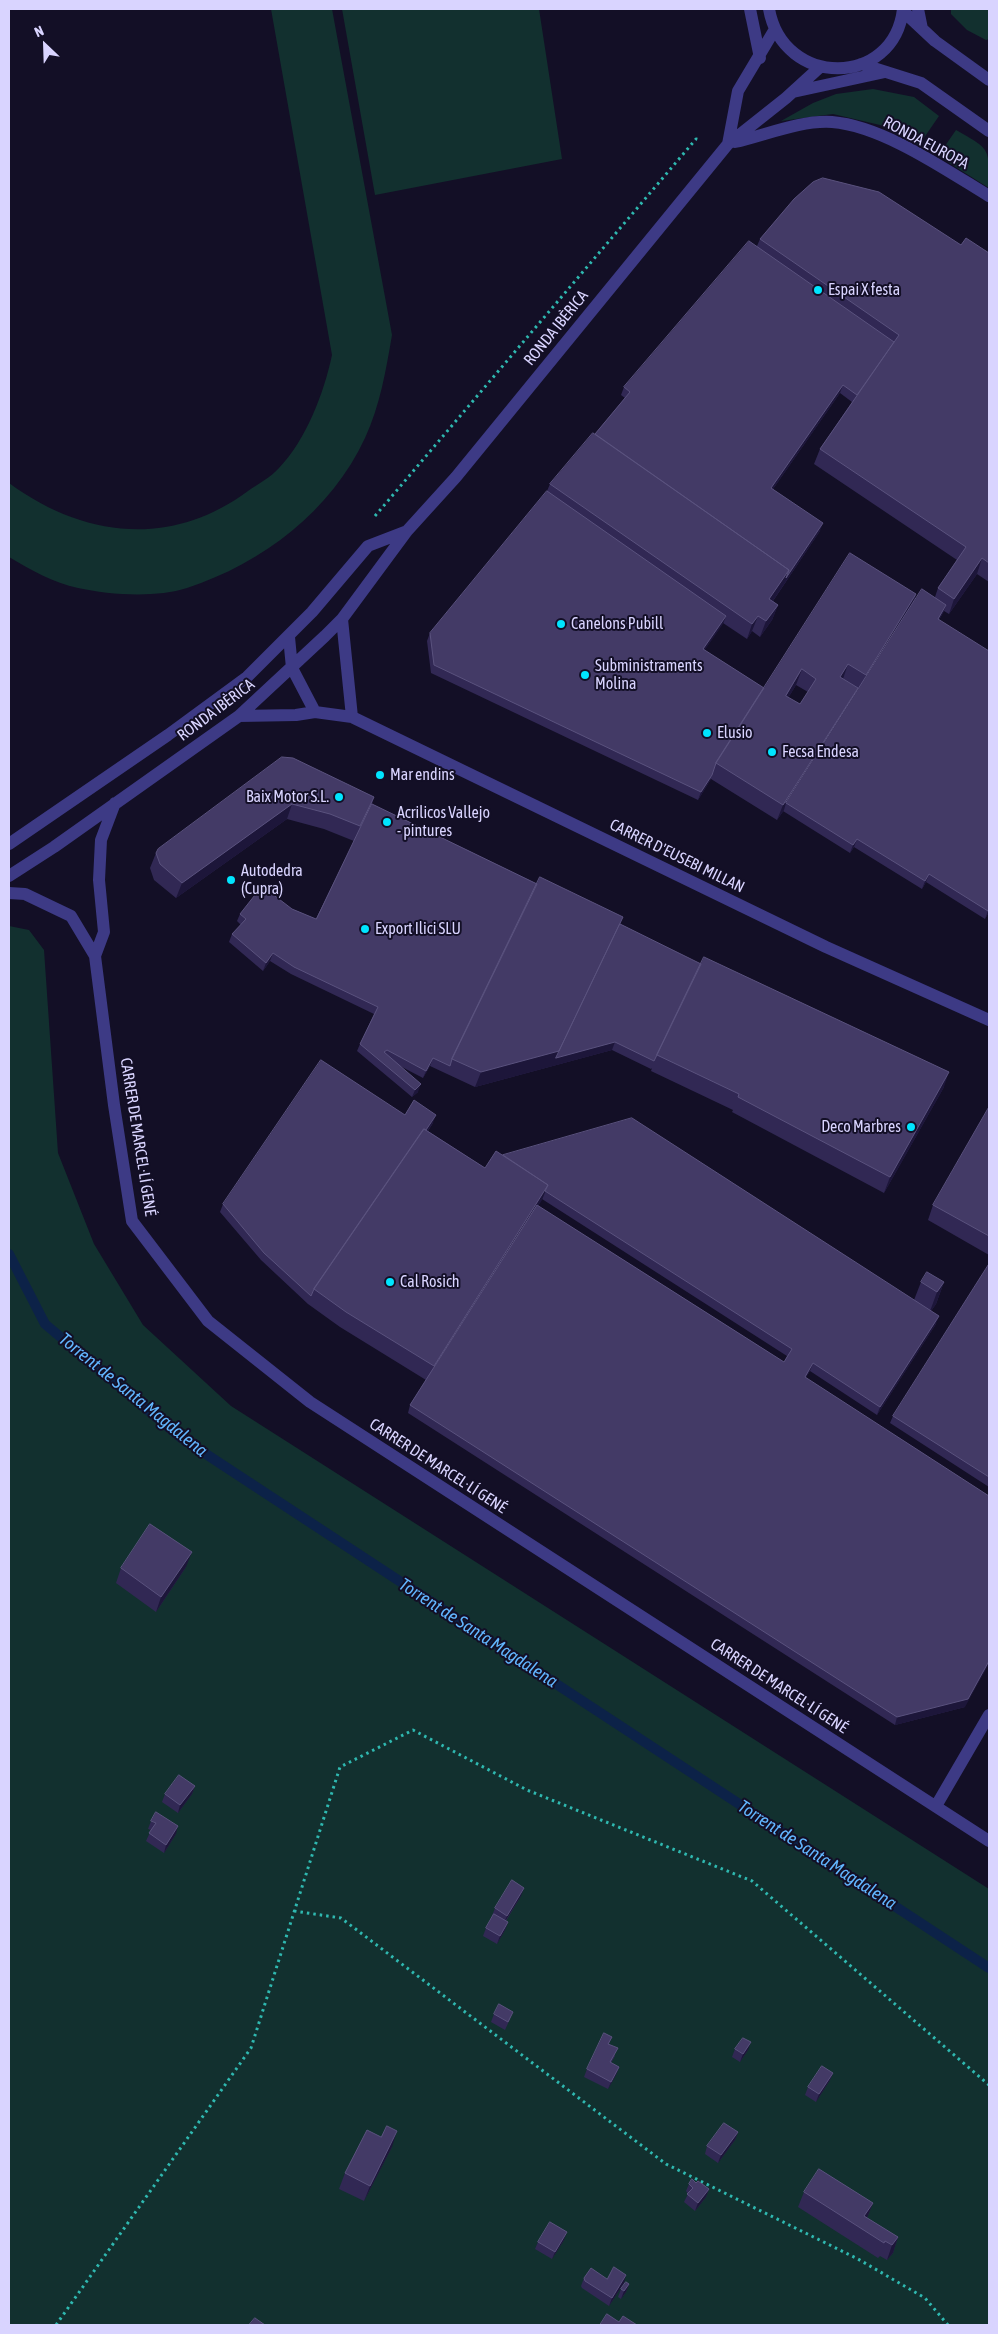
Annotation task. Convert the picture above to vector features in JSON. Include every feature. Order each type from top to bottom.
[{"type":"street","points":[[750,9],[760,58]]},
{"type":"street","points":[[769,9],[775,29],[782,42],[793,53],[820,67],[840,69],[861,64],[887,46],[899,26],[903,10]]},
{"type":"street","points":[[918,9],[922,29]]},
{"type":"street","points":[[903,10],[922,29],[967,66],[989,80]]},
{"type":"street","name":"RONDA IBÈRICA","points":[[728,144],[738,91],[760,58],[775,29]]},
{"type":"street","points":[[861,64],[921,83],[989,131]]},
{"type":"street","name":"RONDA IBÈRICA","points":[[9,876],[239,716],[342,619],[407,531],[456,477],[728,144],[793,92],[820,67]]},
{"type":"street","points":[[793,92],[885,72]]},
{"type":"street","name":"RONDA EUROPA","points":[[728,144],[804,125],[832,122],[876,133],[923,157],[989,196]]},
{"type":"street","name":"RONDA IBÈRICA","points":[[9,844],[232,689],[288,637],[368,546],[407,531]]},
{"type":"street","points":[[342,619],[352,717]]},
{"type":"street","points":[[288,637],[292,668],[315,712]]},
{"type":"street","name":"CARRER D'EUSEBI MILLAN","points":[[239,716],[296,716],[315,712],[352,717],[826,947],[989,1020]]},
{"type":"street","points":[[95,956],[104,932],[98,880],[101,840],[115,803]]},
{"type":"street","points":[[9,893],[24,894],[70,916],[95,956]]},
{"type":"street","name":"CARRER DE MARCEL·LÍ GENÉ","points":[[95,956],[114,1105],[132,1221],[208,1321],[310,1402],[989,1840]]},
{"type":"street","points":[[936,1806],[989,1715]]},
{"type":"path","points":[[371,520],[696,139],[728,144]]},
{"type":"path","points":[[56,2325],[251,2048],[340,1767],[413,1730],[527,1790],[752,1881],[989,2085]]},
{"type":"path","points":[[294,1911],[341,1918],[666,2164],[875,2269],[925,2298],[948,2325]]},
{"type":"green space","points":[[271,9],[332,9],[392,335],[382,388],[375,413],[365,438],[351,464],[334,489],[292,531],[268,549],[242,564],[187,588],[161,593],[104,592],[60,583],[33,571],[9,557],[9,483],[38,501],[67,515],[97,525],[128,529],[158,528],[189,522],[219,509],[276,471],[298,444],[319,400],[332,355]]},
{"type":"green space","points":[[342,9],[539,9],[562,159],[375,195]]},
{"type":"green space","points":[[951,9],[989,9],[989,39],[986,40],[967,30],[951,14]]},
{"type":"green space","points":[[873,89],[914,97],[939,116],[919,145],[880,125],[833,114],[781,121],[813,103],[836,94]]},
{"type":"green space","points":[[956,130],[982,146],[986,151],[989,164],[989,188],[938,156]]},
{"type":"green space","points":[[9,926],[29,930],[44,950],[58,1153],[94,1244],[143,1325],[231,1406],[989,1889],[989,2325],[9,2325]]},
{"type":"building","points":[[823,178],[879,192],[961,245],[966,238],[989,253],[989,563],[982,558],[954,599],[938,588],[966,547],[820,449],[899,335],[760,239],[794,199],[813,182]]},
{"type":"building","points":[[749,241],[894,342],[857,395],[843,385],[771,488],[823,523],[786,578],[789,570],[595,434],[630,392],[624,387]]},
{"type":"building","points":[[593,433],[789,570],[769,599],[778,605],[766,621],[758,616],[752,624],[550,484]]},
{"type":"building","points":[[547,491],[726,616],[703,649],[764,688],[716,763],[712,775],[701,792],[434,665],[430,633]]},
{"type":"building","points":[[850,553],[916,594],[866,675],[848,664],[840,677],[858,688],[783,805],[716,763]],"holes":[[[802,669],[816,679],[800,704],[786,696]]]},
{"type":"building","points":[[922,589],[946,605],[938,619],[989,651],[988,911],[929,874],[925,881],[857,839],[853,845],[786,803]]},
{"type":"building","points":[[282,757],[293,758],[374,797],[360,826],[330,814],[292,804],[182,883],[160,864],[156,853],[158,849]]},
{"type":"building","points":[[372,804],[537,884],[450,1066],[433,1058],[426,1071],[387,1050],[384,1052],[421,1084],[415,1090],[360,1044],[378,1007],[294,967],[273,953],[266,963],[232,934],[246,919],[240,914],[262,886],[292,909],[316,919]]},
{"type":"building","points":[[540,877],[623,917],[559,1051],[481,1072],[452,1059]]},
{"type":"building","points":[[620,924],[701,964],[654,1061],[615,1042],[556,1058]]},
{"type":"building","points":[[704,957],[949,1072],[890,1177],[738,1097],[739,1094],[657,1055]]},
{"type":"building","points":[[321,1060],[405,1115],[414,1100],[436,1115],[426,1130],[424,1129],[311,1296],[264,1253],[223,1204]]},
{"type":"building","points":[[989,1107],[989,1236],[933,1205]]},
{"type":"building","points":[[632,1118],[939,1316],[880,1407],[813,1363],[805,1377],[989,1496],[989,1661],[968,1699],[897,1717],[410,1405],[537,1205],[784,1362],[792,1349],[545,1191],[548,1185],[503,1155]]},
{"type":"building","points":[[424,1129],[485,1168],[496,1151],[548,1185],[434,1366],[346,1312],[314,1289]]},
{"type":"building","points":[[989,1264],[989,1477],[893,1416]]},
{"type":"building","points":[[927,1272],[944,1282],[937,1292],[921,1282]]},
{"type":"building","points":[[150,1524],[192,1552],[161,1597],[121,1568]]},
{"type":"building","points":[[179,1775],[195,1786],[180,1805],[165,1794]]},
{"type":"building","points":[[156,1812],[178,1826],[166,1845],[149,1833],[156,1823],[151,1821]]},
{"type":"building","points":[[512,1880],[524,1888],[507,1916],[495,1908]]},
{"type":"building","points":[[494,1914],[508,1922],[500,1936],[486,1928]]},
{"type":"building","points":[[499,2004],[513,2012],[508,2022],[494,2014]]},
{"type":"building","points":[[604,2033],[612,2037],[608,2044],[618,2048],[610,2062],[619,2067],[611,2082],[587,2069]]},
{"type":"building","points":[[743,2038],[751,2042],[743,2054],[735,2049]]},
{"type":"building","points":[[822,2066],[833,2073],[819,2094],[808,2087]]},
{"type":"building","points":[[724,2123],[738,2132],[721,2155],[707,2146]]},
{"type":"building","points":[[387,2126],[397,2131],[370,2186],[345,2173],[367,2130],[381,2137]]},
{"type":"building","points":[[819,2169],[873,2203],[864,2216],[898,2237],[892,2245],[885,2241],[884,2243],[804,2192]]},
{"type":"building","points":[[692,2179],[709,2189],[698,2203],[687,2194],[693,2188],[689,2184]]},
{"type":"building","points":[[550,2222],[567,2232],[555,2252],[538,2242]]},
{"type":"building","points":[[614,2267],[626,2275],[612,2298],[585,2281],[584,2278],[591,2268],[607,2279]]},
{"type":"building","points":[[626,2282],[629,2284],[624,2291],[621,2289]]},
{"type":"building","points":[[607,2314],[619,2322],[623,2316],[637,2325],[600,2325]]},
{"type":"building","points":[[255,2318],[265,2325],[249,2325]]},
{"type":"waterway","name":"Torrent de Santa Magdalena","points":[[9,1254],[45,1324],[180,1437],[989,1968]]},
{"type":"place","name":"Espai X festa","points":[[818,290]]},
{"type":"place","name":"Canelons Pubill","points":[[561,624]]},
{"type":"place","name":"Subministraments Molina","points":[[585,675]]},
{"type":"place","name":"Elusio","points":[[707,733]]},
{"type":"place","name":"Fecsa Endesa","points":[[772,752]]},
{"type":"place","name":"Mar endins","points":[[380,775]]},
{"type":"place","name":"Baix Motor S.L.","points":[[339,797]]},
{"type":"place","name":"Acrilicos Vallejo - pintures","points":[[387,822]]},
{"type":"place","name":"Autodedra (Cupra)","points":[[231,880]]},
{"type":"place","name":"Export Ilici SLU","points":[[365,929]]},
{"type":"place","name":"Deco Marbres","points":[[911,1127]]},
{"type":"place","name":"Cal Rosich","points":[[390,1282]]}]
